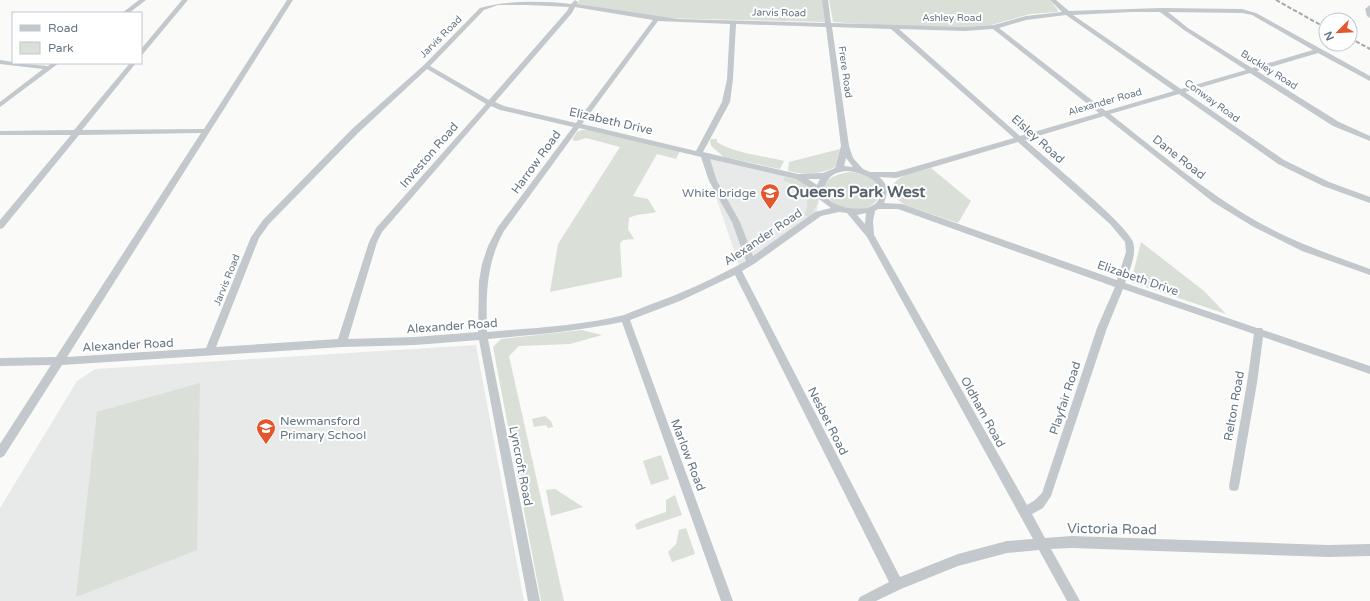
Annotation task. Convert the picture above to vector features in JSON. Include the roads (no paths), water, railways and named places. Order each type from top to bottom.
[{"type":"street","points":[[126,12],[143,0]]},
{"type":"street","points":[[142,52],[184,0]]},
{"type":"street","points":[[0,453],[290,0]]},
{"type":"street","name":"Frere Road","points":[[825,0],[845,146],[850,159],[860,170]]},
{"type":"street","name":"Conway Road","points":[[1053,0],[1067,13],[1281,162],[1326,184],[1370,200]]},
{"type":"street","name":"Jarvis Road","points":[[209,352],[260,229],[355,131],[426,66],[482,9],[487,6],[504,3],[575,3],[656,20],[828,24]]},
{"type":"street","name":"Investon Road","points":[[342,344],[373,242],[380,230],[575,3]]},
{"type":"street","points":[[1370,7],[1368,10],[1370,16]]},
{"type":"street","name":"Ashley Road","points":[[828,24],[894,28],[973,29],[994,27],[1026,18],[1067,13],[1132,10],[1234,10],[1248,12],[1318,49]]},
{"type":"street","name":"Buckley Road","points":[[1161,10],[1186,29],[1336,124],[1370,139]]},
{"type":"street","name":"Harrow Road","points":[[482,336],[482,311],[486,266],[489,253],[501,229],[656,20]]},
{"type":"street","points":[[734,23],[730,80],[726,102],[701,154],[707,160],[714,181],[734,218],[751,262]]},
{"type":"street","name":"Dane Road","points":[[994,27],[1216,200],[1255,224],[1305,249],[1370,272]]},
{"type":"street","name":"Elsley Road","points":[[894,28],[1113,222],[1125,235],[1129,241],[1130,252],[1120,285]]},
{"type":"street","name":"Alexander Road","points":[[870,174],[896,175],[1318,51]]},
{"type":"street","name":"Ashley Road","points":[[1323,52],[1370,79]]},
{"type":"street","points":[[0,62],[12,63]]},
{"type":"street","points":[[16,64],[49,68]]},
{"type":"street","points":[[0,105],[55,64]]},
{"type":"street","points":[[0,226],[132,64]]},
{"type":"street","name":"Elizabeth Drive","points":[[426,66],[490,103],[516,112],[701,154],[798,178],[821,193]]},
{"type":"street","points":[[0,133],[206,131]]},
{"type":"street","name":"Frere Road","points":[[839,169],[845,146]]},
{"type":"street","points":[[839,169],[860,170],[870,174],[878,180],[884,191],[875,208],[861,212],[850,212],[839,209],[826,202],[821,193],[820,181],[826,174],[839,169]]},
{"type":"street","name":"Elizabeth Drive","points":[[798,178],[826,174]]},
{"type":"street","name":"Alexander Road","points":[[884,191],[896,175]]},
{"type":"street","name":"Elizabeth Drive","points":[[884,191],[899,206]]},
{"type":"street","name":"Alexander Road","points":[[818,214],[821,193]]},
{"type":"street","name":"Elizabeth Drive","points":[[875,208],[899,206],[1120,285],[1370,370]]},
{"type":"street","name":"Oldham Road","points":[[870,235],[869,221],[875,208]]},
{"type":"street","name":"Alexander Road","points":[[0,362],[59,361],[482,336],[557,329],[625,318],[677,299],[737,270],[751,262],[818,214],[839,209]]},
{"type":"street","name":"Oldham Road","points":[[850,212],[870,235],[1074,601]]},
{"type":"street","name":"Nesbet Road","points":[[737,270],[897,584]]},
{"type":"street","name":"Playfair Road","points":[[1025,512],[1038,504],[1046,496],[1102,328],[1120,285]]},
{"type":"street","name":"Marlow Road","points":[[625,318],[727,601]]},
{"type":"street","name":"Relton Road","points":[[1234,486],[1252,383],[1259,331]]},
{"type":"street","name":"Lyncroft Road","points":[[482,336],[534,601]]},
{"type":"street","name":"Victoria Road","points":[[864,601],[897,584],[958,560],[1007,547],[1072,542],[1328,551],[1370,550]]},
{"type":"railway","points":[[1276,0],[1318,24]]},
{"type":"railway","points":[[1358,42],[1370,49]]},
{"type":"place","name":"White bridge","points":[[770,210]]},
{"type":"place","name":"Newmansford Primary School","points":[[266,445]]},
{"type":"district","name":"Queens Park West","points":[[856,192]]}]
